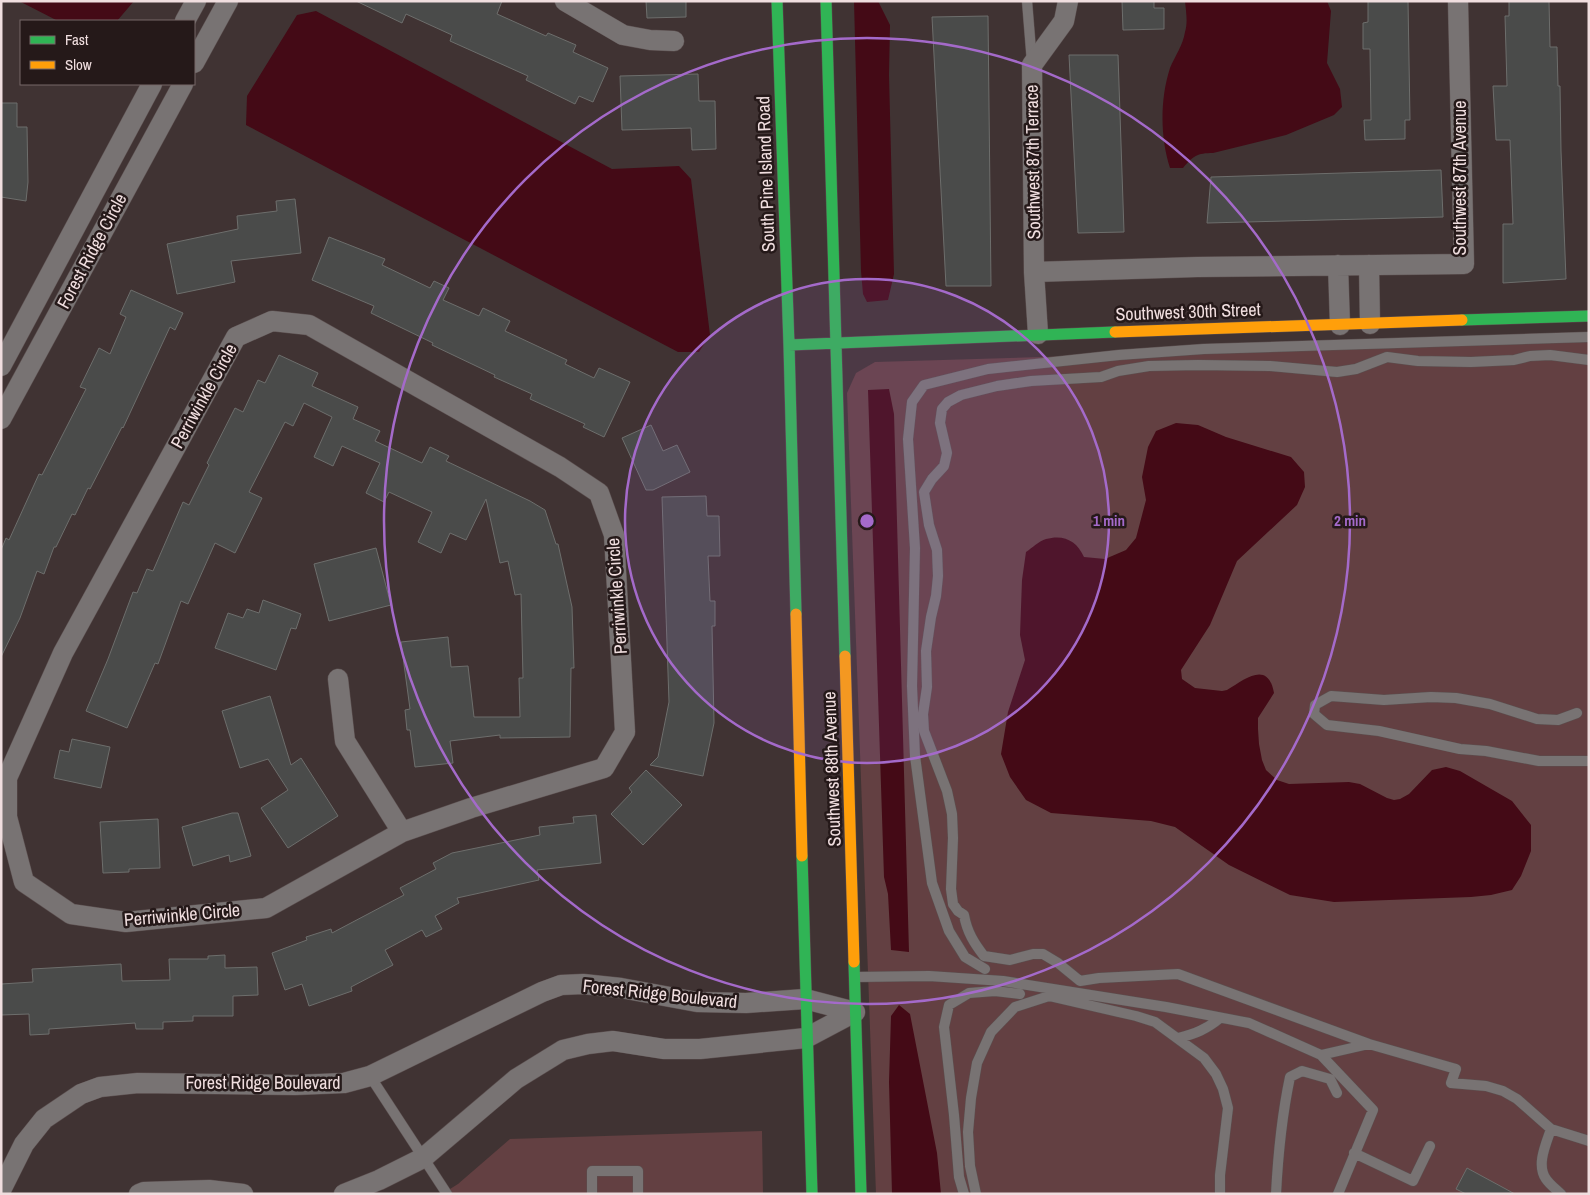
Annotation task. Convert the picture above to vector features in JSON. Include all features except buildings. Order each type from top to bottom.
[{"type":"main road","name":"South Pine Island Road","points":[[778,1],[789,345]]},
{"type":"main road","points":[[826,1],[836,343]]},
{"type":"main road","name":"Southwest 30th Street","points":[[789,345],[1038,334],[1589,316]]},
{"type":"main road","name":"Southwest 88th Avenue","points":[[836,343],[861,1194]]},
{"type":"main road","name":"Southwest 88th Avenue","points":[[789,345],[806,1038],[812,1194]]},
{"type":"street","points":[[186,20],[196,1]]},
{"type":"street","points":[[195,61],[228,1]]},
{"type":"street","points":[[565,1],[623,35],[650,40],[674,41]]},
{"type":"street","name":"Southwest 87th Terrace","points":[[1038,334],[1034,272],[1032,65],[1064,21],[1068,1]]},
{"type":"street","name":"Southwest 87th Avenue","points":[[1034,272],[1197,267],[1464,264],[1458,1]]},
{"type":"street","name":"Forest Ridge Circle","points":[[1,366],[151,85]]},
{"type":"street","name":"Forest Ridge Circle","points":[[1,419],[182,85]]},
{"type":"street","points":[[1338,265],[1340,325]]},
{"type":"street","points":[[1369,265],[1370,324]]},
{"type":"street","name":"Perriwinkle Circle","points":[[272,321],[309,326],[560,467],[599,493],[614,535],[625,732],[604,768],[471,808],[402,832],[266,908],[126,922],[71,914],[24,882],[7,817],[4,777],[63,653],[236,337],[272,321]]},
{"type":"street","points":[[338,678],[345,742],[402,832]]},
{"type":"street","name":"Forest Ridge Boulevard","points":[[1,1190],[24,1144],[44,1119],[81,1094],[100,1087],[138,1083],[344,1084],[370,1076],[542,992],[561,985],[583,984],[621,988],[697,1002],[746,1003],[805,999],[855,1012]]},
{"type":"street","points":[[344,1194],[379,1180],[423,1158],[516,1080],[563,1050],[613,1041],[664,1049],[700,1049],[806,1038],[855,1012]]},
{"type":"street","points":[[139,1194],[144,1192],[209,1190],[243,1194]]},
{"type":"lane","points":[[1028,1],[1032,65]]},
{"type":"lane","points":[[985,969],[964,957],[949,931],[932,883],[915,756],[912,686],[915,548],[908,439],[912,402],[924,385],[988,369],[1119,355],[1213,349],[1589,337]]},
{"type":"lane","points":[[1589,360],[1550,355],[1530,356],[1514,360],[1471,362],[1418,361],[1387,357],[1356,369],[1336,372],[1270,366],[1149,366],[1118,371],[1100,377],[1031,381],[998,386],[961,395],[948,402],[942,409],[940,422],[947,453],[944,466],[932,479],[924,492],[929,525],[937,550],[938,576],[926,651],[927,687],[923,714],[924,731],[947,791],[952,814],[951,889],[953,904],[958,912],[964,916],[966,928],[974,944],[984,956],[1000,960],[1010,960],[1033,954],[1043,954],[1058,963],[1080,981],[1099,978],[1178,974],[1370,1044],[1456,1069],[1451,1083],[1486,1086],[1503,1091],[1517,1098],[1551,1129],[1589,1141]]},
{"type":"lane","points":[[1577,713],[1558,720],[1537,719],[1490,704],[1456,698],[1431,697],[1384,700],[1331,696],[1315,705],[1314,714],[1328,725],[1379,731],[1460,749],[1539,761],[1589,762]]},
{"type":"lane","points":[[856,977],[929,976],[1003,981],[1166,1007],[1249,1023],[1321,1055],[1373,1110],[1338,1194]]},
{"type":"lane","points":[[964,1194],[959,1177],[944,1027],[949,1006],[969,994],[995,991],[1020,994]]},
{"type":"lane","points":[[976,1194],[970,1166],[968,1132],[977,1063],[991,1032],[1015,1007],[1048,996],[1155,1022],[1204,1058],[1216,1074],[1223,1089],[1228,1108],[1220,1175],[1220,1194]]},
{"type":"lane","points":[[1178,1038],[1194,1035],[1220,1018]]},
{"type":"lane","points":[[1321,1055],[1370,1044]]},
{"type":"lane","points":[[1276,1194],[1284,1109],[1290,1077],[1302,1071],[1330,1080],[1336,1092]]},
{"type":"lane","points":[[370,1076],[447,1194]]},
{"type":"lane","points":[[1551,1129],[1545,1146],[1542,1166],[1545,1178],[1561,1194]]},
{"type":"lane","points":[[1354,1153],[1413,1181],[1430,1146]]},
{"type":"lane","points":[[592,1194],[592,1171],[638,1171],[638,1194]]},
{"type":"shaded area","points":[[19,1],[134,1],[118,20],[56,20]]},
{"type":"shaded area","points":[[854,1],[878,1],[890,25],[889,75],[894,274],[888,300],[867,302],[863,294],[861,271]]},
{"type":"shaded area","points":[[1185,1],[1327,1],[1331,11],[1327,63],[1340,89],[1342,107],[1334,115],[1286,135],[1199,155],[1183,168],[1170,168],[1164,144],[1162,118],[1164,92],[1170,68],[1183,41],[1186,28]]},
{"type":"shaded area","points":[[316,11],[612,169],[679,166],[691,179],[710,335],[699,352],[678,352],[246,125],[247,96],[297,15]]},
{"type":"shaded area","points":[[1589,341],[1589,1194],[876,1194],[847,393],[856,373],[875,362]]},
{"type":"shaded area","points":[[889,389],[894,414],[909,952],[891,950],[888,894],[884,877],[868,390]]},
{"type":"shaded area","points":[[1176,423],[1198,425],[1226,437],[1291,457],[1304,472],[1305,487],[1297,505],[1237,561],[1210,625],[1181,670],[1182,679],[1195,688],[1222,691],[1248,677],[1261,675],[1267,677],[1274,693],[1258,718],[1259,744],[1266,770],[1277,780],[1289,784],[1349,782],[1360,784],[1394,800],[1409,794],[1432,770],[1446,767],[1460,771],[1512,801],[1531,825],[1531,851],[1521,876],[1512,890],[1471,897],[1334,902],[1290,895],[1229,865],[1175,827],[1151,821],[1051,813],[1026,800],[1010,777],[1001,754],[1008,712],[1025,660],[1020,635],[1022,580],[1026,552],[1043,540],[1059,537],[1074,543],[1084,557],[1105,559],[1126,550],[1136,538],[1146,500],[1142,477],[1148,447],[1156,431]]},
{"type":"shaded area","points":[[899,1005],[910,1014],[937,1153],[941,1194],[892,1194],[889,1082],[891,1016]]},
{"type":"shaded area","points":[[762,1131],[763,1194],[442,1194],[458,1184],[510,1139]]},
{"type":"traffic: fast","points":[[777,1],[796,614]]},
{"type":"traffic: fast","points":[[826,1],[845,656]]},
{"type":"traffic: fast","points":[[1462,320],[1589,316]]},
{"type":"traffic: fast","points":[[789,345],[1115,332]]},
{"type":"traffic: fast","points":[[802,856],[812,1194]]},
{"type":"traffic: fast","points":[[854,962],[861,1194]]},
{"type":"traffic: slow","points":[[1115,332],[1462,320]]},
{"type":"traffic: slow","points":[[796,614],[802,856]]},
{"type":"traffic: slow","points":[[845,656],[854,962]]}]
